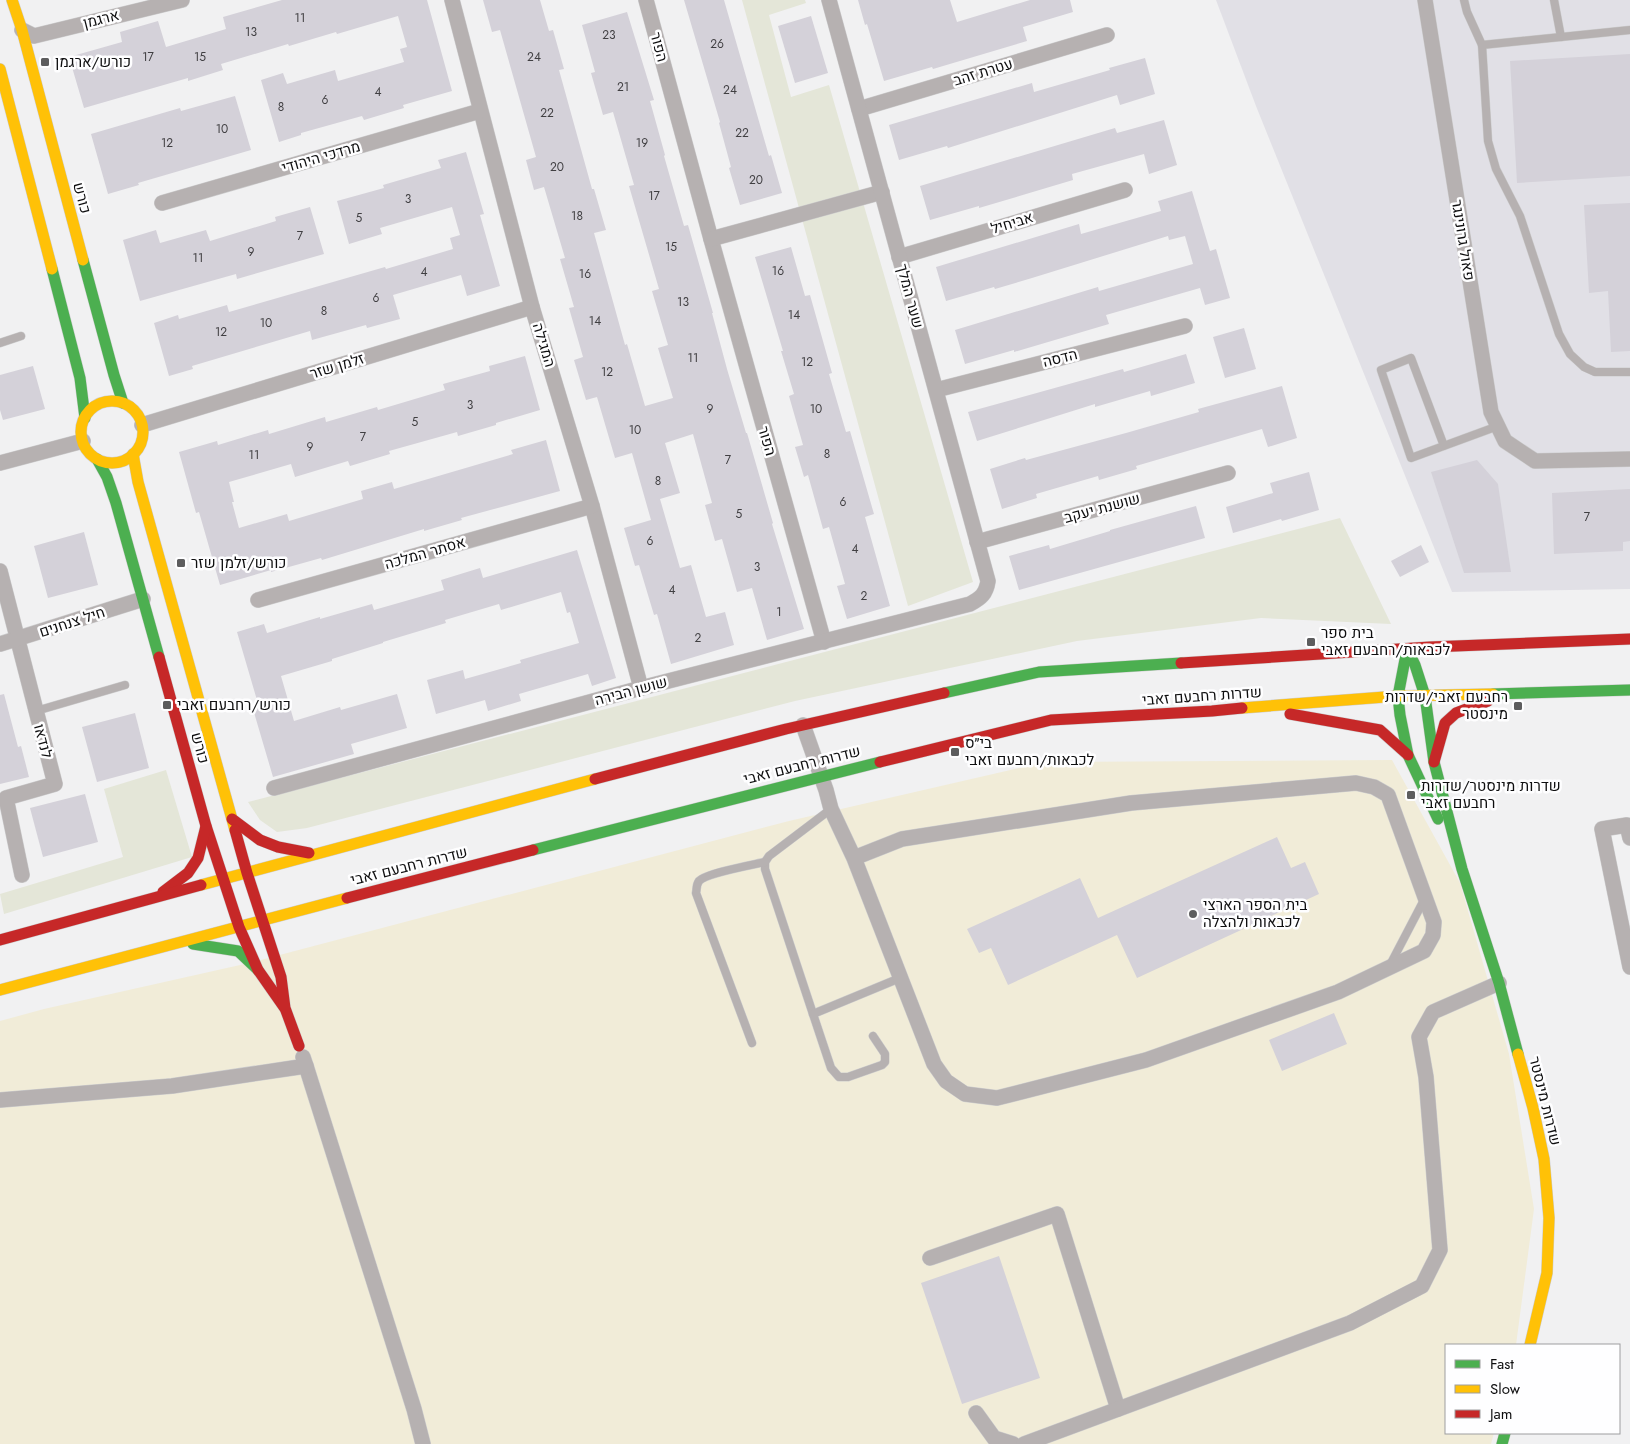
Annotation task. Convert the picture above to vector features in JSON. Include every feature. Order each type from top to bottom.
[{"type":"main road","points":[[0,2],[4,0]]},
{"type":"main road","name":"כורש","points":[[12,0],[22,30],[123,403]]},
{"type":"main road","points":[[0,69],[80,378],[85,418],[81,434],[83,441],[86,448],[97,459],[116,463],[126,460],[142,441],[142,425],[135,412],[123,403],[114,401],[97,405],[85,418]]},
{"type":"main road","name":"כורש","points":[[133,454],[138,482],[247,873],[281,978],[285,1008],[299,1046]]},
{"type":"main road","name":"כורש","points":[[97,459],[108,477],[116,502],[206,826],[239,927],[258,970],[285,1008]]},
{"type":"main road","points":[[0,940],[473,811],[803,725],[1040,672],[1407,649],[1630,639]]},
{"type":"main road","name":"שדרות מינסטר","points":[[1407,649],[1415,665],[1425,696],[1434,762],[1462,869],[1499,983],[1534,1108],[1544,1159],[1549,1218],[1547,1273],[1530,1344]]},
{"type":"main road","name":"שדרות מינסטר","points":[[1407,649],[1398,696],[1408,755],[1462,869]]},
{"type":"main road","name":"שדרות רחבעם זאבי","points":[[0,990],[261,920],[821,776],[1051,720],[1212,711],[1398,696],[1630,690]]},
{"type":"main road","points":[[1434,762],[1445,723],[1456,713],[1506,694]]},
{"type":"main road","points":[[1246,707],[1380,730],[1408,755]]},
{"type":"main road","points":[[232,819],[260,840],[278,847],[316,854]]},
{"type":"main road","points":[[152,899],[188,873],[198,858],[206,826]]},
{"type":"main road","points":[[183,942],[238,950],[258,970]]},
{"type":"street","name":"ארגמן","points":[[22,30],[34,36],[182,0]]},
{"type":"street","name":"המגילה","points":[[452,0],[532,307],[592,506],[641,688]]},
{"type":"street","name":"הפור","points":[[646,0],[824,642]]},
{"type":"street","name":"שער המלך","points":[[828,0],[988,581],[985,593]]},
{"type":"street","name":"פאול גרונינגר","points":[[1425,0],[1491,412],[1505,441],[1535,461],[1630,458]]},
{"type":"street","name":"עטרת זהב","points":[[859,110],[1107,35]]},
{"type":"street","name":"מרדכי היהודי","points":[[162,203],[480,111]]},
{"type":"street","name":"אביחיל","points":[[899,257],[1124,190]]},
{"type":"street","points":[[711,239],[882,192]]},
{"type":"street","name":"זלמן שזר","points":[[142,425],[532,307]]},
{"type":"street","name":"הדסה","points":[[936,390],[1185,326]]},
{"type":"street","points":[[0,463],[83,441]]},
{"type":"street","name":"שושנת יעקב","points":[[977,542],[1228,473]]},
{"type":"street","name":"אסתר המלכה","points":[[258,600],[592,506]]},
{"type":"street","name":"לנדאו","points":[[0,571],[4,605],[17,640],[55,784],[6,798],[22,875]]},
{"type":"street","name":"שושן הבירה","points":[[274,788],[641,688],[970,604],[981,598],[985,593]]},
{"type":"street","name":"חיל צנחנים","points":[[0,644],[143,599]]},
{"type":"street","points":[[803,725],[831,809],[854,858],[934,1064],[946,1081],[965,1094],[997,1098],[1146,1060],[1338,992],[1424,951],[1433,935],[1434,922],[1388,795],[1374,787],[1356,783],[1131,803],[902,839],[854,858]]},
{"type":"street","points":[[1630,838],[1627,825],[1602,829],[1630,967]]},
{"type":"street","points":[[1024,1444],[1350,1323],[1422,1286],[1440,1250],[1426,1077],[1419,1037],[1432,1012],[1499,983]]},
{"type":"street","points":[[299,1046],[414,1409],[423,1444]]},
{"type":"street","points":[[0,1100],[172,1086],[306,1066]]},
{"type":"street","points":[[930,1258],[1057,1214],[1118,1409]]},
{"type":"street","points":[[976,1413],[994,1438],[1012,1444]]},
{"type":"lane","points":[[1464,0],[1467,12],[1482,45],[1488,141],[1493,160],[1520,216],[1559,334],[1570,354],[1584,367],[1595,372],[1630,372]]},
{"type":"lane","points":[[1554,0],[1561,37]]},
{"type":"lane","points":[[1482,45],[1630,30]]},
{"type":"lane","points":[[0,343],[21,336]]},
{"type":"lane","points":[[1444,446],[1411,358],[1381,370],[1411,458],[1444,446],[1498,426]]},
{"type":"lane","points":[[36,711],[125,685]]},
{"type":"lane","points":[[831,809],[769,856],[765,869],[831,1068],[840,1077],[848,1077],[882,1065],[885,1062],[885,1054],[873,1036]]},
{"type":"lane","points":[[752,1043],[696,893],[697,884],[701,879],[766,862]]},
{"type":"lane","points":[[1388,969],[1425,898]]},
{"type":"lane","points":[[813,1014],[900,978]]},
{"type":"shaded area","points":[[742,0],[805,0],[806,3],[769,15],[791,97],[829,85],[973,582],[908,606]]},
{"type":"shaded area","points":[[1216,0],[1630,0],[1630,589],[1452,592],[1256,106]]},
{"type":"shaded area","points":[[1340,518],[1391,624],[1261,618],[1077,641],[795,701],[307,828],[277,832],[260,820],[248,802]]},
{"type":"shaded area","points":[[166,770],[192,857],[4,914],[0,894],[123,857],[104,789]]},
{"type":"sand","points":[[1392,760],[1460,883],[1509,1054],[1534,1209],[1516,1344],[1445,1344],[1445,1434],[1494,1434],[1491,1444],[0,1444],[0,1021],[44,1009],[249,963],[789,821],[1045,762]]},
{"type":"building","points":[[282,0],[427,0],[452,91],[403,105],[404,108],[364,120],[362,116],[301,133],[301,135],[279,142],[261,80],[283,73],[287,84],[335,70],[338,81],[404,62],[400,49],[407,47],[398,16],[337,34],[336,32],[289,46],[288,44],[221,64],[223,70],[188,81],[188,78],[84,108],[69,57],[122,42],[120,32],[158,21],[166,47],[226,29],[223,17]]},
{"type":"building","points":[[483,0],[540,0],[549,31],[553,30],[564,69],[559,70],[592,189],[594,189],[606,230],[594,233],[625,345],[627,344],[645,406],[673,398],[658,348],[668,345],[652,291],[659,289],[629,186],[634,185],[613,112],[603,115],[591,73],[595,72],[582,25],[627,12],[654,100],[650,101],[684,226],[688,225],[727,369],[804,629],[767,640],[752,588],[737,592],[722,539],[715,541],[705,505],[712,503],[693,434],[665,443],[680,493],[660,499],[680,568],[691,565],[706,617],[725,612],[734,645],[671,664],[657,614],[654,615],[639,565],[635,566],[624,528],[651,520],[632,453],[615,458],[597,397],[586,400],[574,360],[583,357],[569,308],[574,307],[560,259],[565,258],[544,187],[534,190],[526,160],[536,157],[500,30],[492,32]]},
{"type":"building","points":[[684,0],[724,0],[769,156],[771,155],[782,193],[740,205],[729,168],[731,167],[720,122]]},
{"type":"building","points":[[858,0],[950,0],[957,22],[1030,0],[1070,0],[1073,12],[1023,27],[1027,41],[933,69],[932,67],[884,81]]},
{"type":"building","points":[[811,16],[828,73],[795,83],[778,26]]},
{"type":"building","points":[[1630,54],[1630,176],[1517,183],[1510,61]]},
{"type":"building","points":[[1145,58],[1155,94],[1120,105],[1117,95],[948,148],[947,146],[899,160],[889,125],[1032,83],[1034,92]]},
{"type":"building","points":[[235,96],[251,150],[138,183],[139,185],[108,194],[91,134],[180,108],[181,111]]},
{"type":"building","points":[[1164,120],[1177,165],[1149,174],[1144,154],[1072,174],[1073,180],[979,208],[979,206],[930,220],[920,186],[1115,128],[1117,133]]},
{"type":"building","points":[[466,152],[484,214],[480,215],[500,286],[467,296],[461,275],[393,295],[400,319],[367,328],[366,325],[312,340],[310,331],[192,366],[193,369],[169,376],[154,323],[178,315],[179,319],[227,305],[229,312],[453,249],[450,238],[460,235],[452,207],[380,228],[382,234],[349,244],[337,201],[384,188],[383,185],[441,168],[438,160]]},
{"type":"building","points":[[1192,191],[1210,251],[1216,249],[1230,298],[1205,305],[1200,288],[1106,315],[1109,324],[1014,352],[1014,350],[965,364],[955,330],[1098,287],[1099,291],[1193,264],[1185,236],[1169,240],[1168,236],[995,289],[994,287],[946,301],[936,267],[1079,224],[1081,234],[1161,211],[1158,201]]},
{"type":"building","points":[[1630,203],[1630,351],[1611,352],[1608,291],[1589,293],[1584,205]]},
{"type":"building","points":[[310,207],[324,254],[237,279],[236,274],[140,301],[123,240],[156,230],[160,243],[206,230],[210,241],[276,221],[275,217]]},
{"type":"building","points":[[791,247],[805,296],[810,295],[832,373],[829,374],[846,432],[850,431],[874,514],[865,517],[890,606],[847,619],[837,586],[845,584],[829,527],[823,529],[808,475],[804,477],[795,447],[803,445],[789,396],[794,394],[755,257]]},
{"type":"building","points":[[1244,328],[1256,369],[1225,378],[1213,337]]},
{"type":"building","points":[[1186,354],[1195,383],[1151,396],[1150,391],[1095,407],[1095,404],[977,441],[968,412],[1123,369],[1124,372]]},
{"type":"building","points":[[525,356],[540,410],[458,436],[457,432],[389,451],[390,454],[350,466],[348,461],[295,477],[291,464],[229,482],[234,502],[232,502],[239,528],[287,514],[289,521],[363,499],[361,491],[392,482],[394,489],[513,454],[511,450],[546,440],[560,491],[461,518],[462,520],[424,531],[424,529],[322,560],[321,558],[271,572],[271,570],[220,585],[199,512],[196,513],[179,452],[217,441],[218,445],[268,430],[269,434],[325,417],[326,422],[377,407],[378,410],[445,390],[443,384],[490,371],[489,366]]},
{"type":"building","points":[[33,366],[45,409],[3,420],[0,410],[0,375]]},
{"type":"building","points":[[1282,386],[1297,438],[1268,447],[1262,429],[1136,466],[1137,469],[1099,480],[1098,476],[1036,494],[1037,498],[1002,509],[990,469],[1025,458],[1026,460],[1126,433],[1199,412],[1198,409]]},
{"type":"building","points":[[1477,460],[1498,484],[1511,572],[1464,573],[1431,472]]},
{"type":"building","points":[[1309,472],[1319,510],[1233,533],[1226,507],[1273,493],[1270,483]]},
{"type":"building","points":[[1630,489],[1630,541],[1623,542],[1623,551],[1554,554],[1552,493]]},
{"type":"building","points":[[1196,506],[1205,538],[1019,590],[1009,556],[1049,545],[1050,549]]},
{"type":"building","points":[[84,532],[98,585],[48,598],[34,546]]},
{"type":"building","points":[[1421,545],[1429,562],[1400,577],[1391,561]]},
{"type":"building","points":[[577,550],[616,678],[592,686],[588,674],[519,694],[521,701],[488,711],[485,700],[436,714],[427,680],[463,670],[465,679],[521,663],[520,660],[579,643],[570,612],[567,613],[561,592],[501,610],[499,604],[445,620],[446,623],[332,659],[332,661],[281,676],[294,721],[340,707],[341,710],[397,694],[407,728],[351,744],[354,754],[273,777],[253,709],[259,707],[237,632],[264,624],[267,633],[372,604],[374,610],[444,590],[441,580],[480,568],[483,578]]},
{"type":"building","points":[[4,694],[18,747],[21,746],[29,777],[0,784],[0,695]]},
{"type":"building","points":[[135,713],[149,768],[97,782],[82,727]]},
{"type":"building","points":[[85,794],[98,842],[43,857],[30,808]]},
{"type":"building","name":"בית הספר הארצי לכבאות ולהצלה","points":[[1277,837],[1291,868],[1305,862],[1319,894],[1137,978],[1117,935],[1008,985],[991,948],[979,953],[967,929],[1080,878],[1098,918]]},
{"type":"building","points":[[1334,1013],[1347,1044],[1282,1071],[1269,1040]]},
{"type":"building","points":[[999,1256],[1040,1378],[962,1404],[921,1283]]},
{"type":"traffic: fast","points":[[83,260],[123,403]]},
{"type":"traffic: fast","points":[[52,269],[80,378],[85,418]]},
{"type":"traffic: fast","points":[[97,459],[107,477],[116,503],[159,657]]},
{"type":"traffic: fast","points":[[1407,649],[1415,665],[1425,696],[1434,762],[1462,869],[1499,983],[1518,1054]]},
{"type":"traffic: fast","points":[[1407,649],[1398,696],[1400,715],[1408,755],[1438,819]]},
{"type":"traffic: fast","points":[[944,693],[1039,672],[1181,663]]},
{"type":"traffic: fast","points":[[1493,694],[1630,690]]},
{"type":"traffic: fast","points":[[533,850],[880,762]]},
{"type":"traffic: fast","points":[[193,944],[238,951],[258,970]]},
{"type":"traffic: fast","points":[[1502,1444],[1505,1434]]},
{"type":"traffic: slow","points":[[12,0],[22,30],[83,260]]},
{"type":"traffic: slow","points":[[0,69],[52,269]]},
{"type":"traffic: slow","points":[[112,401],[124,404],[134,410],[140,420],[143,432],[140,444],[134,454],[124,460],[112,463],[100,460],[90,454],[84,444],[81,432],[84,420],[90,410],[100,404],[112,401]]},
{"type":"traffic: slow","points":[[133,454],[138,482],[235,830]]},
{"type":"traffic: slow","points":[[1242,708],[1398,696],[1493,694]]},
{"type":"traffic: slow","points":[[201,885],[595,779]]},
{"type":"traffic: slow","points":[[0,990],[347,898]]},
{"type":"traffic: slow","points":[[1518,1054],[1533,1108],[1544,1159],[1549,1218],[1547,1273],[1530,1344]]},
{"type":"traffic: jam","points":[[1181,663],[1430,647],[1630,639]]},
{"type":"traffic: jam","points":[[159,657],[206,826],[239,927],[258,970],[284,1007]]},
{"type":"traffic: jam","points":[[595,779],[786,729],[944,693]]},
{"type":"traffic: jam","points":[[1434,762],[1445,723],[1456,713],[1488,701]]},
{"type":"traffic: jam","points":[[880,762],[1051,720],[1242,708]]},
{"type":"traffic: jam","points":[[1290,714],[1380,730],[1408,755]]},
{"type":"traffic: jam","points":[[232,819],[260,840],[278,847],[309,853]]},
{"type":"traffic: jam","points":[[163,892],[188,873],[198,858],[206,826]]},
{"type":"traffic: jam","points":[[235,830],[281,977],[285,1008],[299,1046]]},
{"type":"traffic: jam","points":[[347,898],[533,850]]},
{"type":"traffic: jam","points":[[0,940],[201,885]]},
{"type":"place","name":"כורש/ארגמן","points":[[45,62]]},
{"type":"place","name":"כורש/זלמן שזר","points":[[181,563]]},
{"type":"place","name":"בית ספר לכבאות/רחבעם זאבי","points":[[1311,642]]},
{"type":"place","name":"כורש/רחבעם זאבי","points":[[167,705]]},
{"type":"place","name":"רחבעם זאבי/שדרות מינסטר","points":[[1518,706]]},
{"type":"place","name":"בי״ס לכבאות/רחבעם זאבי","points":[[955,752]]},
{"type":"place","name":"שדרות מינסטר/שדרות רחבעם זאבי","points":[[1411,795]]},
{"type":"place","name":"בית הספר הארצי לכבאות ולהצלה","points":[[1193,914]]}]
